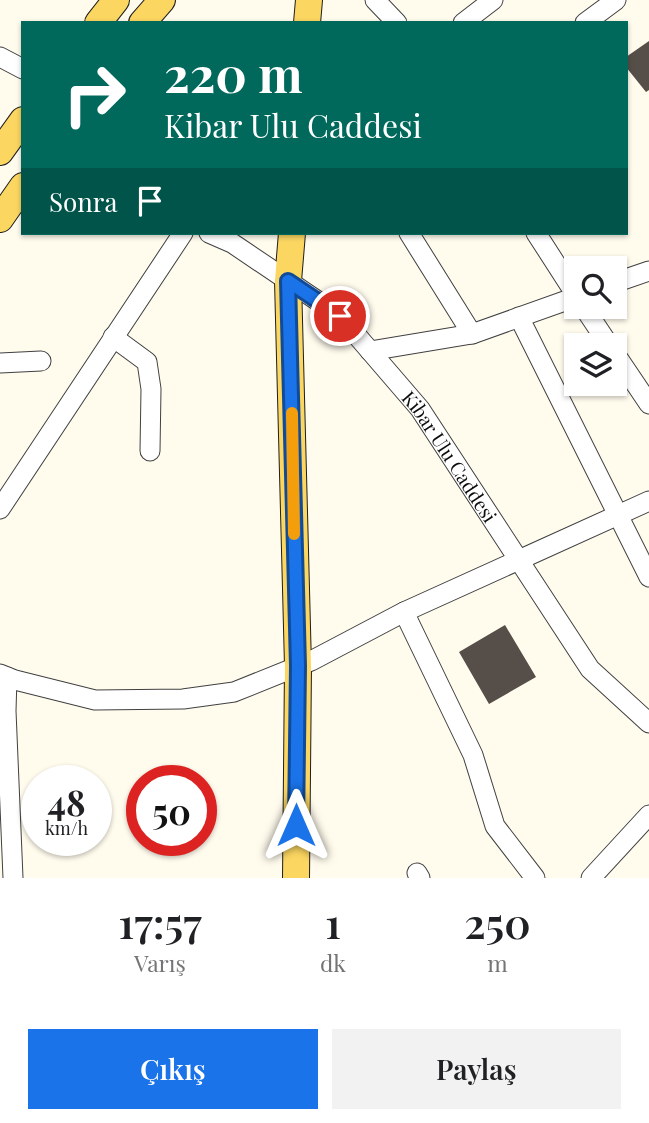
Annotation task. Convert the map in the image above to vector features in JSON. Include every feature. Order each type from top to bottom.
[{"type":"main road","points":[[100,21],[116,0]]},
{"type":"main road","points":[[144,21],[162,0]]},
{"type":"main road","points":[[307,21],[309,0]]},
{"type":"main road","points":[[0,152],[21,123]]},
{"type":"main road","points":[[0,219],[21,189]]},
{"type":"main road","points":[[288,238],[298,666],[296,878]]},
{"type":"street","points":[[375,0],[395,21]]},
{"type":"street","points":[[466,21],[493,0]]},
{"type":"street","points":[[588,21],[616,0]]},
{"type":"street","points":[[0,57],[21,68]]},
{"type":"street","points":[[0,509],[182,235]]},
{"type":"street","name":"Kibar Ulu Caddesi","points":[[214,235],[232,243],[340,316],[420,409],[590,668],[649,723]]},
{"type":"street","points":[[410,235],[472,334]]},
{"type":"street","points":[[537,235],[564,277]]},
{"type":"street","points":[[627,279],[649,271]]},
{"type":"street","points":[[370,351],[472,334],[564,300]]},
{"type":"street","points":[[519,317],[649,577]]},
{"type":"street","points":[[113,337],[147,362],[151,389],[150,451]]},
{"type":"street","points":[[0,363],[41,362]]},
{"type":"street","points":[[627,371],[649,404]]},
{"type":"street","points":[[13,878],[2,678],[95,700],[183,699],[234,692],[298,666],[404,612],[649,501]]},
{"type":"street","points":[[404,612],[473,755],[495,826],[535,878]]},
{"type":"street","points":[[591,878],[649,815]]},
{"type":"building","points":[[649,41],[649,90],[646,92],[628,70],[628,56]]},
{"type":"building","points":[[505,625],[536,677],[489,704],[459,652]]},
{"type":"slow traffic","points":[[292,413],[294,534]]},
{"type":"route","points":[[296,825],[298,666],[288,281],[340,316]]}]
